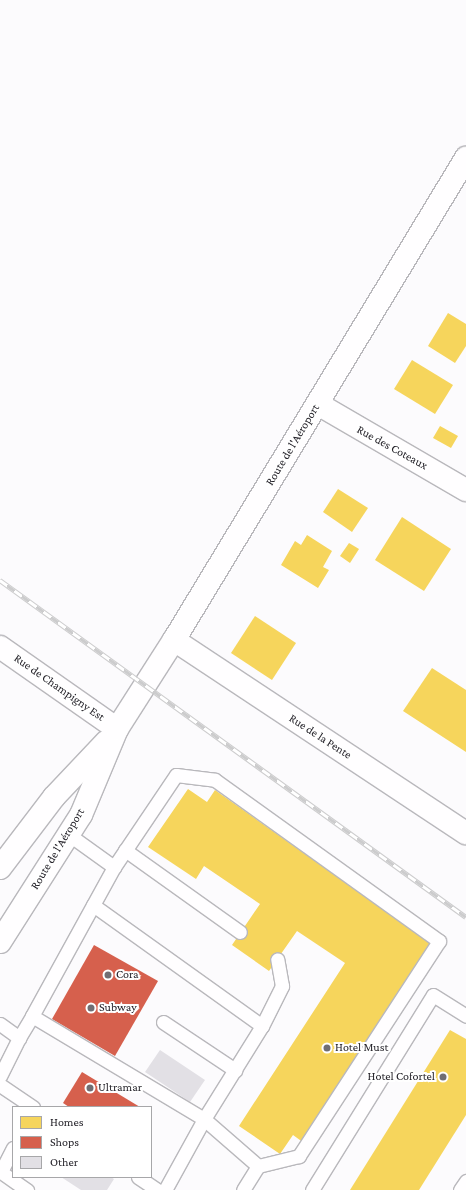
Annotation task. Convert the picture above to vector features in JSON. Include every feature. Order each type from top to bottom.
[{"type":"main road","name":"Route de l'Aéroport","points":[[0,942],[81,815],[117,729],[174,640],[466,158]]},
{"type":"main road","name":"Rue des Coteaux","points":[[318,404],[466,490]]},
{"type":"main road","name":"Rue de la Pente","points":[[174,640],[466,833]]},
{"type":"main road","name":"Rue de Champigny Est","points":[[0,647],[117,729]]},
{"type":"main road","name":"Route de l'Aéroport","points":[[0,868],[54,797],[117,729]]},
{"type":"lane","points":[[0,1076],[19,1038],[114,867],[176,775],[215,780],[439,941],[299,1156],[258,1166],[243,1190]]},
{"type":"lane","points":[[68,834],[114,867]]},
{"type":"lane","points":[[125,850],[240,932]]},
{"type":"lane","points":[[93,905],[262,1026]]},
{"type":"lane","points":[[164,1190],[204,1119],[262,1026],[282,986],[277,959]]},
{"type":"lane","points":[[312,1190],[433,995],[466,1016]]},
{"type":"lane","points":[[32,1016],[204,1119],[258,1166]]},
{"type":"lane","points":[[163,1022],[235,1070]]},
{"type":"lane","points":[[0,1024],[19,1038]]},
{"type":"lane","points":[[0,1085],[32,1106]]},
{"type":"lane","points":[[12,1150],[0,1172],[26,1190]]},
{"type":"lane","points":[[139,1178],[157,1190]]},
{"type":"lane","points":[[460,1190],[466,1181]]},
{"type":"building: Homes","points":[[448,313],[466,324],[466,346],[455,363],[428,346]]},
{"type":"building: Homes","points":[[412,360],[453,385],[435,414],[394,389]]},
{"type":"building: Homes","points":[[440,426],[458,436],[451,448],[433,438]]},
{"type":"building: Homes","points":[[338,489],[368,508],[352,532],[323,512]]},
{"type":"building: Homes","points":[[402,517],[451,549],[424,591],[375,560]]},
{"type":"building: Homes","points":[[307,535],[332,551],[323,567],[329,570],[318,588],[281,565],[295,541],[301,545]]},
{"type":"building: Homes","points":[[349,543],[359,549],[350,563],[340,556]]},
{"type":"building: Homes","points":[[255,616],[296,643],[272,680],[231,653]]},
{"type":"building: Homes","points":[[432,668],[466,690],[466,752],[403,711]]},
{"type":"building: Homes","name":"Hotel Must","points":[[188,789],[207,802],[215,790],[432,944],[304,1143],[293,1135],[280,1154],[239,1126],[345,963],[297,931],[269,971],[232,945],[260,904],[204,866],[196,879],[148,847]]},
{"type":"building: Homes","name":"Hotel Cofortel","points":[[450,1030],[466,1039],[466,1115],[419,1190],[350,1190]]},
{"type":"building: Shops","points":[[94,945],[158,981],[115,1056],[52,1019]]},
{"type":"building: Shops","name":"Ultramar","points":[[82,1072],[138,1106],[68,1106],[63,1103]]},
{"type":"building: Other","points":[[160,1050],[205,1080],[190,1102],[145,1072]]},
{"type":"building: Other","points":[[63,1178],[114,1179],[107,1190],[81,1190]]},
{"type":"railway","points":[[0,580],[466,917]]},
{"type":"place","name":"Cora","points":[[108,975]]},
{"type":"place","name":"Subway","points":[[91,1008]]},
{"type":"place","name":"Hotel Must","points":[[327,1048]]},
{"type":"place","name":"Hotel Cofortel","points":[[443,1077]]},
{"type":"place","name":"Ultramar","points":[[90,1088]]}]
